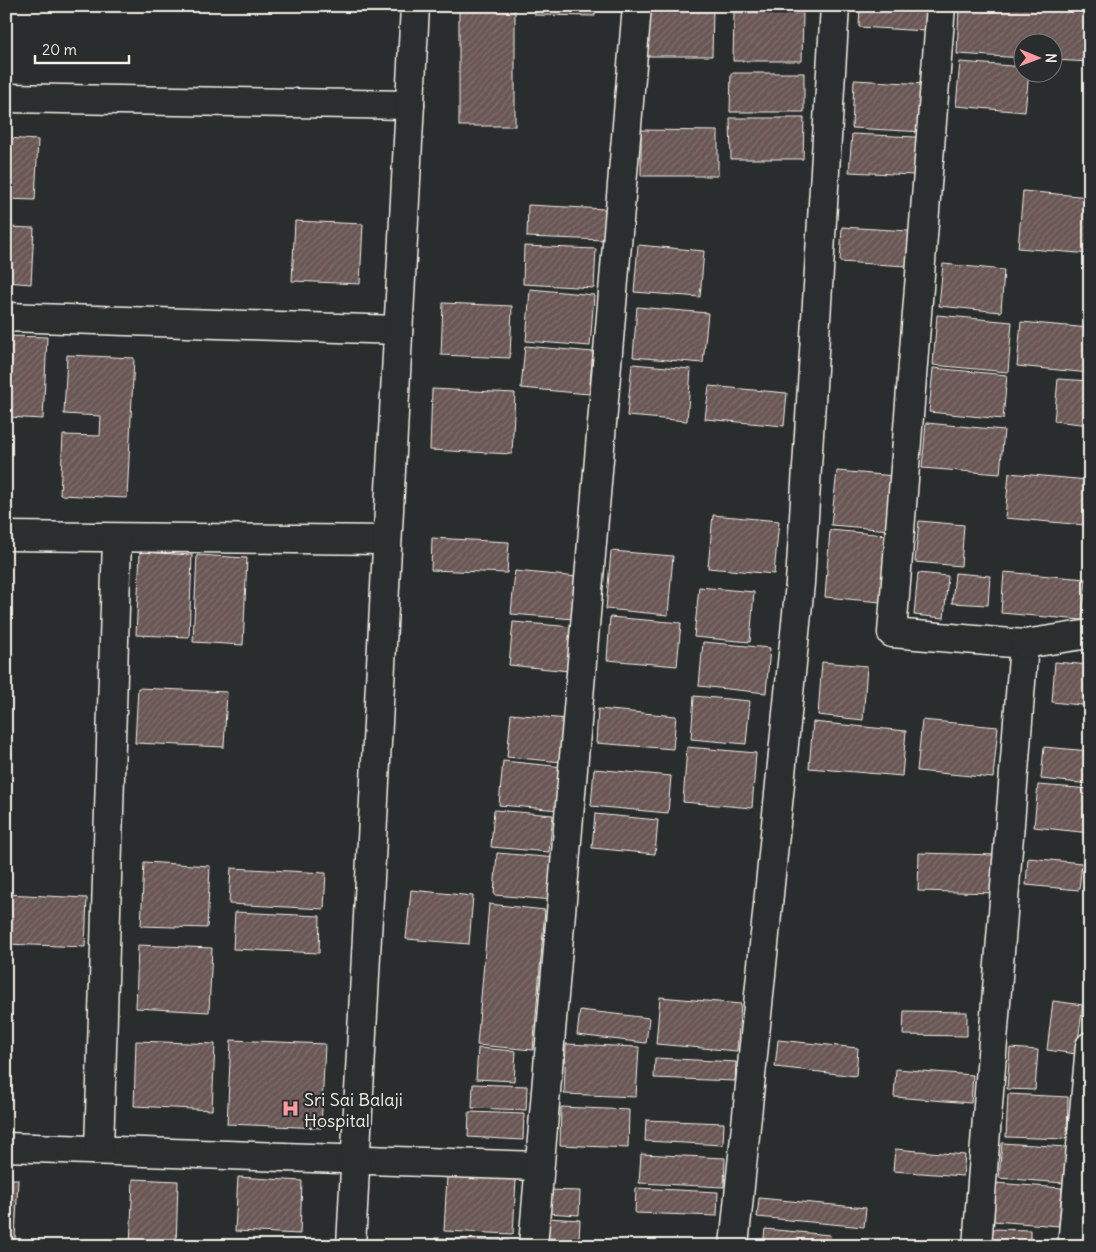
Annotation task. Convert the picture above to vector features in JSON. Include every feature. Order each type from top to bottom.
[{"type":"street","points":[[351,1246],[415,6]]},
{"type":"street","points":[[533,1246],[538,1166],[637,6]]},
{"type":"street","points":[[734,1246],[800,583],[835,6]]},
{"type":"street","points":[[941,6],[892,633],[1024,644],[1090,634]]},
{"type":"street","points":[[6,98],[410,105]]},
{"type":"street","points":[[6,317],[398,330]]},
{"type":"street","points":[[6,536],[117,539],[387,540]]},
{"type":"street","points":[[99,1150],[117,539]]},
{"type":"street","points":[[977,1246],[1024,644]]},
{"type":"street","points":[[1072,1246],[1090,1046]]},
{"type":"street","points":[[6,1148],[355,1158],[538,1166]]},
{"type":"building","points":[[459,6],[515,6],[515,126],[459,126]]},
{"type":"building","points":[[535,6],[595,6],[595,16],[535,15]]},
{"type":"building","points":[[860,6],[927,6],[925,31],[859,27]]},
{"type":"building","points":[[959,6],[1019,6],[1090,10],[1090,62],[1064,61],[1064,32],[1014,32],[1014,57],[957,54]]},
{"type":"building","points":[[646,9],[713,9],[712,56],[645,56]]},
{"type":"building","points":[[734,12],[803,13],[802,61],[733,61]]},
{"type":"building","points":[[960,62],[1014,66],[1014,82],[1028,82],[1025,112],[956,106]]},
{"type":"building","points":[[731,73],[804,73],[804,112],[730,112]]},
{"type":"building","points":[[854,80],[926,84],[924,132],[852,128]]},
{"type":"building","points":[[730,118],[804,118],[803,159],[731,159]]},
{"type":"building","points":[[641,130],[718,131],[718,176],[641,176]]},
{"type":"building","points":[[852,134],[916,137],[914,175],[849,172]]},
{"type":"building","points":[[6,138],[38,140],[35,200],[6,199]]},
{"type":"building","points":[[1023,191],[1090,197],[1090,254],[1018,248]]},
{"type":"building","points":[[528,205],[605,209],[604,240],[527,237]]},
{"type":"building","points":[[295,221],[363,224],[360,284],[292,281]]},
{"type":"building","points":[[6,227],[34,228],[31,284],[6,282]]},
{"type":"building","points":[[842,227],[909,231],[907,266],[840,262]]},
{"type":"building","points":[[638,245],[704,251],[700,297],[634,292]]},
{"type":"building","points":[[524,246],[596,249],[594,288],[523,284]]},
{"type":"building","points":[[943,264],[1004,270],[1001,312],[939,306]]},
{"type":"building","points":[[530,289],[594,295],[590,346],[526,341]]},
{"type":"building","points":[[443,303],[512,306],[510,358],[441,355]]},
{"type":"building","points":[[637,307],[708,313],[703,363],[633,357]]},
{"type":"building","points":[[937,315],[1012,322],[1008,372],[933,365]]},
{"type":"building","points":[[1021,322],[1090,328],[1090,373],[1017,366]]},
{"type":"building","points":[[6,336],[47,337],[43,419],[6,417]]},
{"type":"building","points":[[525,346],[593,352],[589,394],[521,388]]},
{"type":"building","points":[[67,355],[134,358],[127,498],[60,495],[63,435],[100,436],[101,416],[64,414]]},
{"type":"building","points":[[632,364],[691,369],[687,421],[627,416]]},
{"type":"building","points":[[933,368],[1007,375],[1003,419],[929,412]]},
{"type":"building","points":[[1058,379],[1090,381],[1090,425],[1054,421]]},
{"type":"building","points":[[709,386],[787,393],[784,426],[705,419]]},
{"type":"building","points":[[432,389],[515,393],[512,454],[430,450]]},
{"type":"building","points":[[926,423],[1004,430],[1000,474],[922,468]]},
{"type":"building","points":[[837,471],[895,476],[890,530],[831,525]]},
{"type":"building","points":[[1009,473],[1088,480],[1085,525],[1005,518]]},
{"type":"building","points":[[713,515],[779,521],[774,574],[708,568]]},
{"type":"building","points":[[919,521],[964,525],[961,566],[915,562]]},
{"type":"building","points":[[830,530],[886,535],[881,602],[825,597]]},
{"type":"building","points":[[432,538],[509,542],[507,573],[431,570]]},
{"type":"building","points":[[611,551],[673,556],[668,615],[606,609]]},
{"type":"building","points":[[140,552],[192,555],[189,637],[136,635]]},
{"type":"building","points":[[197,555],[247,558],[243,645],[193,642]]},
{"type":"building","points":[[515,571],[578,577],[574,619],[511,614]]},
{"type":"building","points":[[1004,572],[1086,579],[1082,620],[1001,613]]},
{"type":"building","points":[[918,573],[948,576],[944,618],[914,615]]},
{"type":"building","points":[[955,573],[990,576],[988,605],[952,603]]},
{"type":"building","points":[[699,587],[754,592],[750,642],[694,637]]},
{"type":"building","points":[[610,617],[681,623],[677,666],[607,660]]},
{"type":"building","points":[[513,622],[573,627],[569,671],[509,665]]},
{"type":"building","points":[[703,642],[770,648],[766,693],[699,686]]},
{"type":"building","points":[[822,662],[867,666],[863,720],[818,715]]},
{"type":"building","points":[[1055,662],[1090,665],[1090,706],[1052,702]]},
{"type":"building","points":[[138,688],[227,692],[224,747],[135,743]]},
{"type":"building","points":[[694,696],[750,701],[746,744],[691,739]]},
{"type":"building","points":[[598,709],[676,716],[673,749],[596,743]]},
{"type":"building","points":[[511,714],[567,719],[563,762],[507,757]]},
{"type":"building","points":[[922,720],[998,727],[993,778],[917,771]]},
{"type":"building","points":[[813,722],[906,731],[902,776],[809,768]]},
{"type":"building","points":[[687,747],[756,753],[752,808],[683,802]]},
{"type":"building","points":[[1044,747],[1090,751],[1090,784],[1041,779]]},
{"type":"building","points":[[503,761],[564,767],[560,810],[499,805]]},
{"type":"building","points":[[594,769],[671,776],[668,813],[591,806]]},
{"type":"building","points":[[1038,785],[1090,789],[1090,833],[1034,827]]},
{"type":"building","points":[[494,810],[553,815],[549,852],[491,847]]},
{"type":"building","points":[[595,814],[658,820],[655,854],[592,848]]},
{"type":"building","points":[[497,853],[557,858],[553,900],[494,895]]},
{"type":"building","points":[[919,853],[997,855],[996,893],[918,891]]},
{"type":"building","points":[[1028,858],[1082,863],[1079,890],[1026,885]]},
{"type":"building","points":[[144,862],[210,866],[207,928],[141,926]]},
{"type":"building","points":[[231,868],[326,873],[324,909],[229,904]]},
{"type":"building","points":[[411,890],[473,896],[469,944],[406,939]]},
{"type":"building","points":[[6,894],[87,898],[85,947],[6,944]]},
{"type":"building","points":[[489,904],[545,910],[533,1050],[477,1045]]},
{"type":"building","points":[[235,912],[320,916],[319,953],[233,949]]},
{"type":"building","points":[[138,945],[212,948],[209,1012],[136,1008]]},
{"type":"building","points":[[660,997],[741,1004],[737,1051],[656,1044]]},
{"type":"building","points":[[1053,1001],[1083,1005],[1076,1054],[1047,1050]]},
{"type":"building","points":[[580,1010],[649,1018],[646,1043],[577,1035]]},
{"type":"building","points":[[904,1011],[967,1012],[967,1036],[903,1035]]},
{"type":"building","points":[[231,1040],[325,1044],[321,1128],[227,1124]]},
{"type":"building","points":[[778,1040],[858,1048],[856,1076],[775,1067]]},
{"type":"building","points":[[136,1041],[215,1044],[212,1110],[134,1106]]},
{"type":"building","points":[[566,1044],[639,1047],[636,1097],[564,1094]]},
{"type":"building","points":[[478,1048],[516,1051],[514,1081],[476,1079]]},
{"type":"building","points":[[1010,1048],[1038,1050],[1035,1090],[1007,1089]]},
{"type":"building","points":[[655,1058],[736,1062],[735,1081],[654,1078]]},
{"type":"building","points":[[896,1069],[973,1075],[971,1103],[894,1097]]},
{"type":"building","points":[[473,1084],[527,1086],[526,1110],[472,1108]]},
{"type":"building","points":[[1008,1094],[1068,1097],[1067,1139],[1006,1137]]},
{"type":"building","points":[[561,1107],[629,1110],[628,1148],[560,1145]]},
{"type":"building","points":[[469,1112],[524,1114],[523,1140],[468,1137]]},
{"type":"building","points":[[646,1120],[724,1123],[723,1145],[645,1141]]},
{"type":"building","points":[[1002,1143],[1067,1147],[1064,1183],[999,1178]]},
{"type":"building","points":[[895,1149],[965,1155],[963,1176],[893,1171]]},
{"type":"building","points":[[641,1154],[725,1158],[724,1187],[639,1183]]},
{"type":"building","points":[[447,1176],[516,1179],[513,1234],[444,1231]]},
{"type":"building","points":[[238,1177],[302,1181],[300,1234],[235,1231]]},
{"type":"building","points":[[6,1179],[18,1179],[15,1240],[6,1240]]},
{"type":"building","points":[[133,1179],[178,1181],[176,1246],[130,1246]]},
{"type":"building","points":[[995,1183],[1062,1188],[1059,1226],[993,1221]]},
{"type":"building","points":[[636,1188],[718,1192],[717,1216],[635,1213]]},
{"type":"building","points":[[548,1190],[580,1191],[579,1215],[547,1213]]},
{"type":"building","points":[[759,1198],[866,1208],[864,1227],[757,1217]]},
{"type":"building","points":[[547,1218],[580,1220],[579,1239],[546,1238]]},
{"type":"building","points":[[765,1229],[830,1235],[829,1246],[763,1246]]},
{"type":"building","points":[[991,1229],[1030,1230],[1030,1246],[991,1246]]},
{"type":"building","points":[[1086,1229],[1090,1229],[1090,1246],[1085,1246]]},
{"type":"building","points":[[435,1238],[509,1241],[508,1246],[435,1246]]},
{"type":"place","name":"Sri Sai Balaji Hospital","points":[[290,1109]]}]
